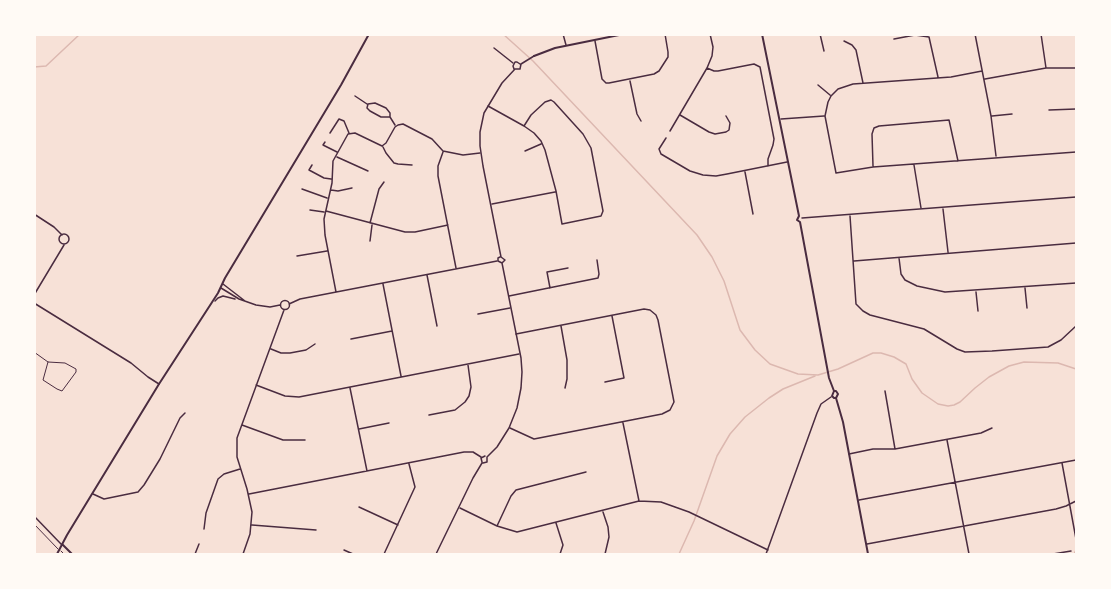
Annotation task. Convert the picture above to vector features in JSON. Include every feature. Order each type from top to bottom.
[{"type":"main road","points":[[57,555],[159,384],[221,288],[330,105],[369,34]]},
{"type":"main road","points":[[534,56],[566,46],[624,34]]},
{"type":"main road","points":[[762,34],[787,162],[801,217],[800,222],[829,378],[834,391],[838,394],[836,398],[843,422],[868,555]]},
{"type":"main road","points":[[834,391],[832,397],[836,398]]},
{"type":"main road","points":[[62,544],[72,555]]},
{"type":"street","points":[[563,34],[566,46]]},
{"type":"street","points":[[595,40],[602,79],[609,83],[654,74],[663,67],[668,57],[665,34]]},
{"type":"street","points":[[670,131],[712,56],[713,47],[710,34]]},
{"type":"street","points":[[820,34],[824,51]]},
{"type":"street","points":[[975,34],[997,157]]},
{"type":"street","points":[[1041,34],[1046,68]]},
{"type":"street","points":[[894,39],[915,35],[929,37],[938,78]]},
{"type":"street","points":[[843,40],[856,50],[863,84]]},
{"type":"street","points":[[494,48],[514,63],[521,64]]},
{"type":"street","points":[[514,69],[520,69],[521,64],[534,56]]},
{"type":"street","points":[[481,457],[487,456],[496,447],[509,428],[517,408],[521,388],[520,353],[502,263],[505,260],[501,257],[481,153],[480,132],[488,106],[514,69],[514,63]]},
{"type":"street","points":[[707,68],[718,71],[754,64],[760,67],[774,139],[768,166]]},
{"type":"street","points":[[984,79],[1046,68],[1077,68]]},
{"type":"street","points":[[982,71],[938,78],[845,86],[838,89],[831,96],[825,116],[836,173],[873,167],[1077,152]]},
{"type":"street","points":[[630,80],[640,121]]},
{"type":"street","points":[[818,85],[831,96]]},
{"type":"street","points":[[355,96],[368,104],[375,103],[386,108],[396,126]]},
{"type":"street","points":[[488,106],[534,133],[542,144],[556,192],[562,224],[602,215],[591,148],[584,134],[551,100],[545,102],[531,115],[524,126]]},
{"type":"street","points":[[368,104],[367,108],[370,111],[381,117],[390,117]]},
{"type":"street","points":[[1049,110],[1077,109]]},
{"type":"street","points":[[991,116],[1012,114]]},
{"type":"street","points":[[680,115],[715,134],[729,130],[730,123],[726,116]]},
{"type":"street","points":[[779,120],[825,116]]},
{"type":"street","points":[[330,133],[339,119],[344,121],[349,134]]},
{"type":"street","points":[[873,167],[872,134],[874,128],[949,120],[957,161]]},
{"type":"street","points":[[383,146],[396,126],[405,124],[432,139],[443,151],[463,155],[481,153]]},
{"type":"street","points":[[336,292],[324,227],[324,211],[330,190],[333,164],[349,134],[355,133],[383,146]]},
{"type":"street","points":[[666,138],[659,149],[660,153],[690,171],[703,175],[716,176],[787,162]]},
{"type":"street","points":[[325,142],[323,145],[338,152]]},
{"type":"street","points":[[525,151],[542,144]]},
{"type":"street","points":[[383,146],[394,163],[412,165]]},
{"type":"street","points":[[443,151],[438,173],[457,268]]},
{"type":"street","points":[[336,156],[368,171]]},
{"type":"street","points":[[914,164],[922,209]]},
{"type":"street","points":[[306,174],[312,165]]},
{"type":"street","points":[[309,170],[324,178],[332,179]]},
{"type":"street","points":[[744,171],[753,213]]},
{"type":"street","points":[[370,241],[371,224],[384,182]]},
{"type":"street","points":[[330,190],[352,188]]},
{"type":"street","points":[[302,189],[328,198]]},
{"type":"street","points":[[491,204],[556,192]]},
{"type":"street","points":[[801,217],[1077,197]]},
{"type":"street","points":[[943,208],[948,253]]},
{"type":"street","points":[[310,210],[324,211],[408,232],[448,225]]},
{"type":"street","points":[[34,214],[51,224],[62,235],[70,238],[68,243],[64,244],[34,295]]},
{"type":"street","points":[[850,215],[856,304],[870,315],[924,329],[965,352],[1048,346],[1058,342],[1077,326]]},
{"type":"street","points":[[62,235],[59,240],[64,244]]},
{"type":"street","points":[[854,261],[1077,243]]},
{"type":"street","points":[[297,256],[328,250]]},
{"type":"street","points":[[243,554],[251,525],[251,506],[237,457],[237,438],[284,310],[289,304],[300,299],[498,260],[501,257]]},
{"type":"street","points":[[899,258],[901,274],[905,280],[917,286],[945,292],[1077,283]]},
{"type":"street","points":[[498,260],[502,263]]},
{"type":"street","points":[[509,296],[598,278],[597,260]]},
{"type":"street","points":[[550,288],[547,272],[568,268]]},
{"type":"street","points":[[427,274],[437,326]]},
{"type":"street","points":[[383,283],[402,377]]},
{"type":"street","points":[[223,284],[246,302]]},
{"type":"street","points":[[1025,287],[1027,308]]},
{"type":"street","points":[[221,288],[239,299],[262,307],[280,305],[285,301],[289,304]]},
{"type":"street","points":[[976,291],[978,311]]},
{"type":"street","points":[[212,303],[224,296],[239,299]]},
{"type":"street","points":[[34,302],[159,384]]},
{"type":"street","points":[[280,305],[284,310]]},
{"type":"street","points":[[478,315],[511,308]]},
{"type":"street","points":[[509,428],[534,439],[667,413],[674,402],[656,315],[650,310],[644,309],[516,334]]},
{"type":"street","points":[[605,382],[624,378],[612,315]]},
{"type":"street","points":[[561,325],[567,360],[565,387]]},
{"type":"street","points":[[351,339],[392,331]]},
{"type":"street","points":[[270,349],[281,353],[291,353],[306,350],[315,344]]},
{"type":"street","points":[[256,385],[282,395],[299,397],[520,353]]},
{"type":"street","points":[[429,415],[455,410],[465,402],[471,387],[468,364]]},
{"type":"street","points":[[350,387],[367,471]]},
{"type":"street","points":[[885,391],[894,448]]},
{"type":"street","points":[[766,555],[817,413],[821,404],[832,397]]},
{"type":"street","points":[[92,494],[104,499],[138,492],[160,459],[180,418],[185,413]]},
{"type":"street","points":[[623,422],[639,501]]},
{"type":"street","points":[[359,429],[389,423]]},
{"type":"street","points":[[241,425],[283,441],[305,440]]},
{"type":"street","points":[[849,454],[981,433],[992,428]]},
{"type":"street","points":[[947,439],[969,555]]},
{"type":"street","points":[[249,495],[469,452],[481,457],[483,463]]},
{"type":"street","points":[[436,555],[473,478],[483,463],[487,462],[487,456]]},
{"type":"street","points":[[858,501],[1077,460]]},
{"type":"street","points":[[1062,462],[1077,539]]},
{"type":"street","points":[[384,555],[415,487],[409,463]]},
{"type":"street","points":[[204,529],[206,513],[218,479],[224,474],[241,469]]},
{"type":"street","points":[[497,526],[516,490],[586,472]]},
{"type":"street","points":[[459,507],[497,526],[517,532],[639,501],[661,502],[689,512],[768,550]]},
{"type":"street","points":[[866,544],[1056,509],[1077,501]]},
{"type":"street","points":[[359,507],[398,525]]},
{"type":"street","points":[[603,510],[609,537],[605,555]]},
{"type":"street","points":[[34,516],[62,544]]},
{"type":"street","points":[[555,522],[563,545],[560,555]]},
{"type":"street","points":[[251,525],[316,530]]},
{"type":"street","points":[[195,555],[199,544]]},
{"type":"street","points":[[344,550],[353,555]]},
{"type":"street","points":[[1053,555],[1071,551]]},
{"type":"lane","points":[[34,352],[48,362],[65,363],[76,369],[62,391],[43,380],[48,362]]},
{"type":"lane","points":[[34,524],[64,555]]},
{"type":"waterway","points":[[34,67],[46,66],[80,34]]},
{"type":"waterway","points":[[503,34],[533,61],[697,235],[724,281],[740,330],[755,350],[770,364],[798,374],[818,375],[838,369],[873,353],[881,353],[906,364],[912,379],[922,393],[938,404],[948,406],[960,402],[989,377],[1009,366],[1024,362],[1058,363],[1076,369]]},
{"type":"waterway","points":[[679,554],[694,521],[717,456],[730,434],[745,417],[769,398],[783,389],[815,376]]},
{"type":"waterway","points":[[1074,554],[1076,550]]}]
